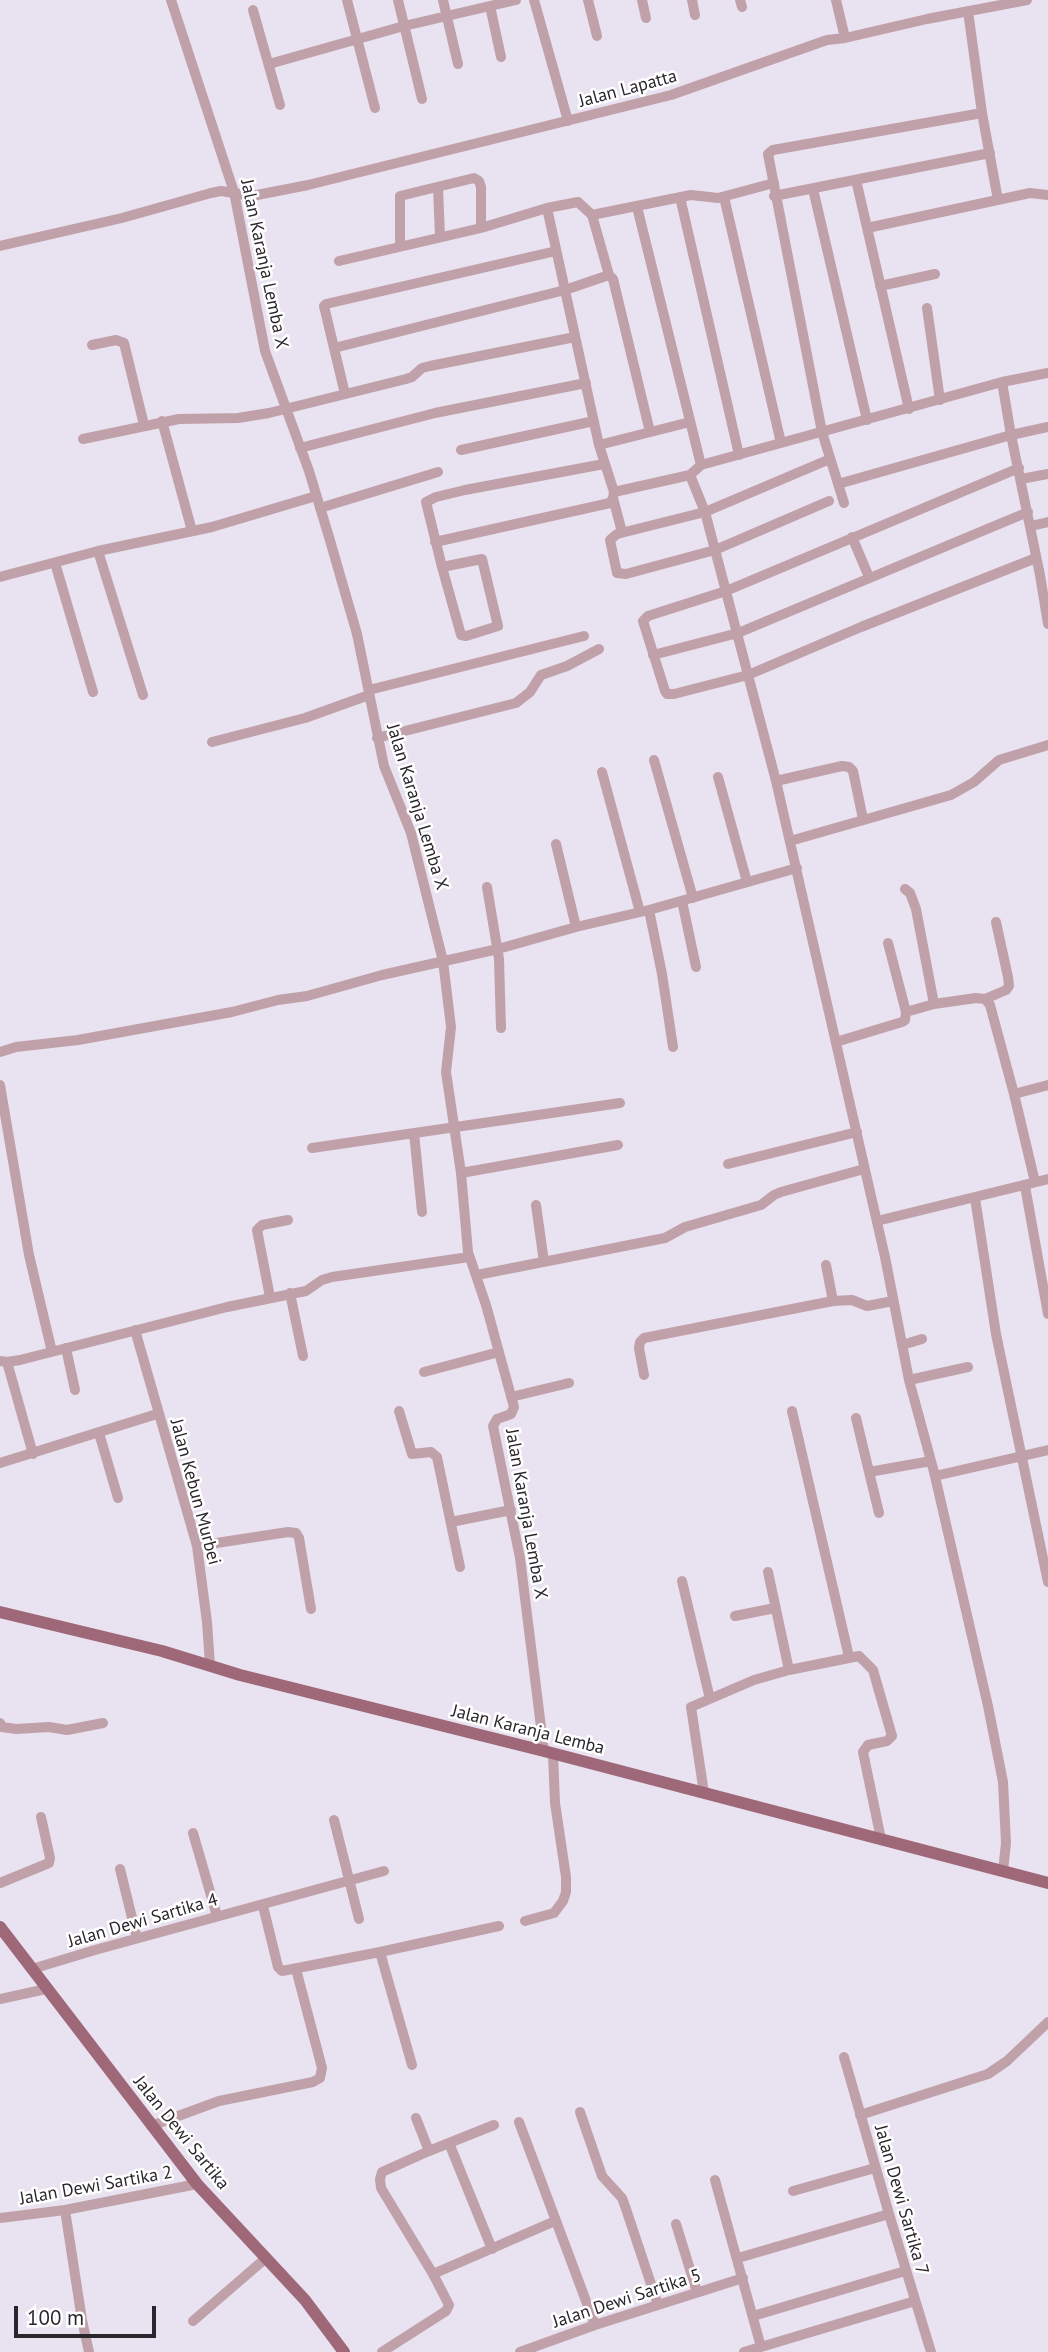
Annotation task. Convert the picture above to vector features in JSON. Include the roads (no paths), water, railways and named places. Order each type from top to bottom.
[{"type":"main road","name":"Jalan Karanja Lemba","points":[[0,1612],[1048,1883]]},
{"type":"main road","name":"Jalan Dewi Sartika","points":[[0,1927],[197,2184],[311,2307],[344,2352]]},
{"type":"street","name":"Jalan Karanja Lemba X","points":[[171,0],[234,192],[260,330],[320,508],[356,634],[377,738],[390,786],[411,833],[443,961],[451,1027],[446,1072],[461,1173],[469,1257],[477,1275],[511,1397],[513,1412],[496,1419],[493,1426],[520,1558],[567,1886],[565,1896],[556,1911],[545,1917],[525,1921]]},
{"type":"street","points":[[347,0],[375,108]]},
{"type":"street","points":[[398,0],[422,99]]},
{"type":"street","points":[[443,0],[458,64]]},
{"type":"street","points":[[269,64],[404,26],[516,0]]},
{"type":"street","points":[[534,0],[568,121]]},
{"type":"street","points":[[588,0],[597,36]]},
{"type":"street","points":[[642,0],[646,18]]},
{"type":"street","points":[[692,0],[695,15]]},
{"type":"street","points":[[836,0],[845,38]]},
{"type":"street","name":"Jalan Lapatta","points":[[0,246],[122,218],[211,193],[234,192],[246,196],[268,194],[682,92],[827,40],[1027,0]]},
{"type":"street","points":[[490,6],[501,57]]},
{"type":"street","points":[[253,10],[280,105]]},
{"type":"street","points":[[968,11],[982,113],[998,200]]},
{"type":"street","points":[[844,503],[822,432],[768,156],[773,150],[982,113]]},
{"type":"street","points":[[775,196],[989,153]]},
{"type":"street","points":[[400,246],[399,197],[474,178],[478,179],[481,187],[481,228]]},
{"type":"street","points":[[856,180],[909,409]]},
{"type":"street","points":[[592,215],[697,194],[724,197],[774,183]]},
{"type":"street","points":[[438,187],[440,237]]},
{"type":"street","points":[[813,189],[867,420]]},
{"type":"street","points":[[867,228],[1030,193],[1048,195]]},
{"type":"street","points":[[680,197],[739,455]]},
{"type":"street","points":[[724,197],[781,443]]},
{"type":"street","points":[[339,261],[578,202],[592,215],[609,275],[613,279],[650,432]]},
{"type":"street","points":[[638,206],[701,465]]},
{"type":"street","points":[[547,208],[599,446],[622,532]]},
{"type":"street","points":[[345,394],[324,306],[326,304],[556,251]]},
{"type":"street","points":[[880,286],[935,274]]},
{"type":"street","points":[[334,348],[565,289],[609,275]]},
{"type":"street","points":[[927,308],[940,400]]},
{"type":"street","points":[[83,439],[162,421],[238,418],[286,409],[406,379],[430,366],[575,337]]},
{"type":"street","points":[[92,345],[116,340],[124,343],[144,425]]},
{"type":"street","points":[[613,495],[690,475],[701,465],[1002,382],[1048,373]]},
{"type":"street","points":[[1002,382],[1036,558],[1044,575],[1048,624]]},
{"type":"street","points":[[300,448],[435,413],[586,383]]},
{"type":"street","points":[[162,421],[191,531]]},
{"type":"street","points":[[461,450],[594,421]]},
{"type":"street","points":[[599,446],[690,422]]},
{"type":"street","points":[[838,484],[1048,427]]},
{"type":"street","points":[[829,501],[715,550],[622,575],[617,573],[610,540],[614,535],[705,512],[830,459]]},
{"type":"street","points":[[442,567],[482,559],[498,626],[466,636],[461,635],[435,542],[425,504],[429,499],[604,464]]},
{"type":"street","points":[[1019,468],[726,591],[645,617],[643,621],[667,694],[674,694],[748,675],[861,626],[1036,558]]},
{"type":"street","points":[[320,508],[438,472]]},
{"type":"street","points":[[1021,479],[1048,474]]},
{"type":"street","points":[[690,475],[705,512],[776,781],[877,1221],[909,1380],[935,1476],[988,1706],[1003,1782],[1006,1843],[1003,1871]]},
{"type":"street","points":[[435,542],[610,503],[613,495]]},
{"type":"street","points":[[0,577],[98,551],[191,531],[316,496]]},
{"type":"street","points":[[653,655],[738,633],[1028,512]]},
{"type":"street","points":[[1031,526],[1048,522]]},
{"type":"street","points":[[852,537],[869,577]]},
{"type":"street","points":[[98,551],[144,695]]},
{"type":"street","points":[[55,564],[93,692]]},
{"type":"street","points":[[212,742],[305,718],[369,693],[584,636]]},
{"type":"street","points":[[377,738],[516,703],[530,692],[541,675],[567,666],[598,649]]},
{"type":"street","points":[[790,841],[951,794],[974,782],[999,760],[1048,745]]},
{"type":"street","points":[[654,760],[693,898]]},
{"type":"street","points":[[776,781],[842,766],[849,767],[853,771],[863,819]]},
{"type":"street","points":[[603,772],[662,974],[673,1047]]},
{"type":"street","points":[[718,777],[747,882]]},
{"type":"street","points":[[556,844],[576,927]]},
{"type":"street","points":[[0,1052],[16,1047],[78,1040],[232,1012],[278,1000],[307,996],[644,911],[797,868]]},
{"type":"street","points":[[486,887],[498,949],[501,1028]]},
{"type":"street","points":[[905,889],[910,893],[916,909],[934,1004]]},
{"type":"street","points":[[681,901],[696,968]]},
{"type":"street","points":[[906,1012],[934,1004],[985,999],[999,994],[1009,986],[996,922]]},
{"type":"street","points":[[836,1042],[902,1022],[906,1017],[888,943]]},
{"type":"street","points":[[985,999],[990,1005],[1014,1094],[1044,1270],[1048,1314]]},
{"type":"street","points":[[0,1085],[29,1255],[52,1352]]},
{"type":"street","points":[[1014,1094],[1048,1085]]},
{"type":"street","points":[[312,1148],[620,1103]]},
{"type":"street","points":[[728,1164],[857,1132]]},
{"type":"street","points":[[414,1133],[422,1212]]},
{"type":"street","points":[[461,1173],[618,1145]]},
{"type":"street","points":[[477,1275],[665,1238],[685,1227],[761,1205],[781,1192],[864,1169]]},
{"type":"street","points":[[877,1221],[1048,1179]]},
{"type":"street","points":[[975,1198],[996,1335],[1048,1582]]},
{"type":"street","points":[[536,1205],[544,1262]]},
{"type":"street","points":[[270,1297],[257,1230],[262,1225],[288,1220]]},
{"type":"street","points":[[33,1454],[3,1362],[270,1297],[306,1291],[332,1277],[469,1257]]},
{"type":"street","points":[[826,1265],[833,1301]]},
{"type":"street","points":[[290,1293],[303,1356]]},
{"type":"street","points":[[644,1375],[639,1348],[644,1338],[833,1301],[852,1300],[867,1306],[893,1301]]},
{"type":"street","name":"Jalan Kebun Murbei","points":[[135,1330],[197,1546],[208,1622],[210,1665]]},
{"type":"street","points":[[902,1345],[922,1339]]},
{"type":"street","points":[[66,1348],[75,1390]]},
{"type":"street","points":[[424,1372],[499,1352]]},
{"type":"street","points":[[909,1380],[968,1367]]},
{"type":"street","points":[[511,1397],[569,1383]]},
{"type":"street","points":[[399,1411],[412,1454],[430,1452],[437,1457],[460,1567]]},
{"type":"street","points":[[792,1411],[849,1657]]},
{"type":"street","points":[[0,1463],[157,1414]]},
{"type":"street","points":[[856,1418],[879,1513]]},
{"type":"street","points":[[99,1433],[118,1498]]},
{"type":"street","points":[[935,1476],[1048,1450]]},
{"type":"street","points":[[869,1472],[931,1461]]},
{"type":"street","points":[[451,1522],[511,1510]]},
{"type":"street","points":[[197,1546],[296,1533],[311,1609]]},
{"type":"street","points":[[768,1572],[789,1670]]},
{"type":"street","points":[[682,1581],[710,1699]]},
{"type":"street","points":[[735,1616],[775,1608]]},
{"type":"street","points":[[704,1793],[692,1706],[748,1682],[789,1670],[859,1656],[872,1668],[891,1729],[890,1740],[869,1745],[863,1752],[881,1839]]},
{"type":"street","points":[[0,1723],[2,1727],[16,1729],[49,1727],[67,1730],[103,1723]]},
{"type":"street","points":[[0,1883],[49,1863],[41,1817]]},
{"type":"street","points":[[334,1820],[359,1919]]},
{"type":"street","points":[[193,1833],[217,1916]]},
{"type":"street","points":[[120,1869],[137,1938]]},
{"type":"street","name":"Jalan Dewi Sartika 4","points":[[32,1969],[384,1871]]},
{"type":"street","points":[[263,1906],[279,1969],[282,1971],[499,1926]]},
{"type":"street","points":[[380,1952],[412,2065]]},
{"type":"street","points":[[151,2126],[219,2101],[313,2082],[320,2078],[322,2068],[296,1969]]},
{"type":"street","points":[[0,1999],[46,1989]]},
{"type":"street","points":[[860,2115],[988,2074],[1007,2061],[1048,2022]]},
{"type":"street","name":"Jalan Dewi Sartika 7","points":[[744,2352],[767,2348],[915,2301],[844,2057]]},
{"type":"street","points":[[580,2112],[602,2176],[622,2198],[658,2305]]},
{"type":"street","points":[[416,2118],[429,2151]]},
{"type":"street","points":[[519,2122],[595,2325]]},
{"type":"street","points":[[382,2352],[448,2309],[448,2303],[381,2188],[380,2179],[384,2171],[494,2125]]},
{"type":"street","points":[[449,2143],[492,2249]]},
{"type":"street","points":[[793,2191],[875,2168]]},
{"type":"street","points":[[715,2180],[753,2316],[767,2348]]},
{"type":"street","name":"Jalan Dewi Sartika 2","points":[[0,2218],[65,2210],[197,2184]]},
{"type":"street","points":[[65,2210],[89,2352]]},
{"type":"street","points":[[738,2258],[888,2214]]},
{"type":"street","points":[[433,2274],[555,2221]]},
{"type":"street","points":[[676,2224],[696,2292]]},
{"type":"street","points":[[193,2321],[266,2258]]},
{"type":"street","points":[[753,2316],[905,2271]]},
{"type":"street","name":"Jalan Dewi Sartika 5","points":[[520,2352],[743,2278]]},
{"type":"street","points":[[915,2301],[931,2352]]}]
